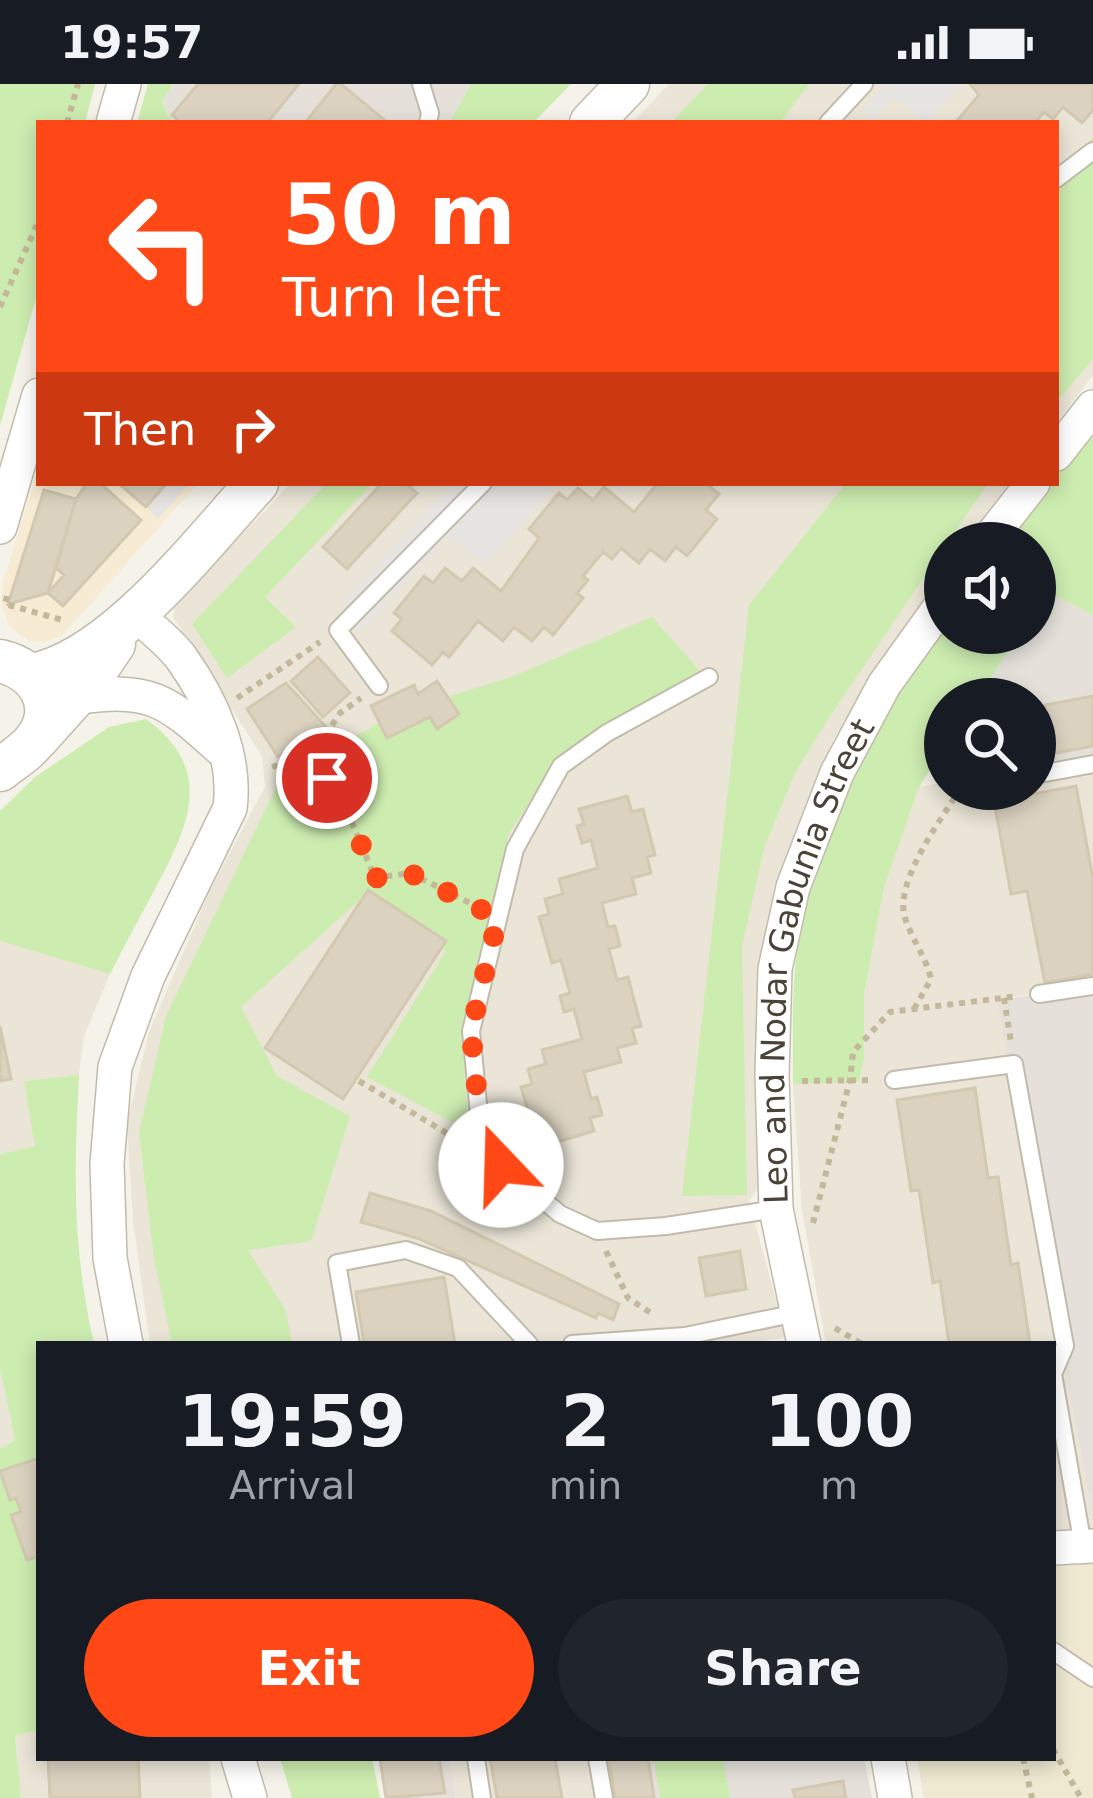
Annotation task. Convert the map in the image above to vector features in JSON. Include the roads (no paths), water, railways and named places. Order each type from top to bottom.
[{"type":"street","points":[[114,120],[124,84]]},
{"type":"street","points":[[0,527],[9,459],[36,401]]},
{"type":"street","points":[[1059,450],[1093,406]]},
{"type":"street","points":[[14,756],[74,698],[135,613],[254,486]]},
{"type":"street","points":[[1002,522],[1031,486]]},
{"type":"street","points":[[12,663],[76,660],[135,613]]},
{"type":"street","points":[[125,1341],[110,1258],[107,1164],[115,1066],[148,976],[230,808],[233,781],[212,710],[180,656],[135,613]]},
{"type":"street","name":"Leo and Nodar Gabunia Street","points":[[811,1328],[776,1209],[775,969],[793,887],[837,772],[884,685],[924,629]]},
{"type":"street","points":[[12,663],[46,705],[45,722],[14,756]]},
{"type":"street","points":[[74,698],[116,692],[154,697],[180,712],[226,754]]},
{"type":"street","points":[[889,1761],[896,1798]]},
{"type":"lane","points":[[421,84],[429,120]]},
{"type":"lane","points":[[831,120],[864,84]]},
{"type":"lane","points":[[1059,177],[1093,151]]},
{"type":"lane","points":[[379,686],[338,630],[480,486]]},
{"type":"lane","points":[[709,677],[608,733],[561,766],[515,849],[471,1030],[479,1114],[501,1165],[560,1214],[597,1231],[776,1209]]},
{"type":"lane","points":[[1056,771],[1093,764]]},
{"type":"lane","points":[[1039,994],[1093,986]]},
{"type":"lane","points":[[894,1080],[1014,1064],[1065,1346],[1056,1367]]},
{"type":"lane","points":[[350,1341],[337,1263],[406,1250],[458,1268],[526,1341]]},
{"type":"lane","points":[[686,1340],[811,1328]]},
{"type":"lane","points":[[1056,1397],[1076,1547]]},
{"type":"lane","points":[[1056,1653],[1093,1678]]},
{"type":"lane","points":[[476,1761],[482,1798]]},
{"type":"lane","points":[[598,1761],[604,1798]]}]
